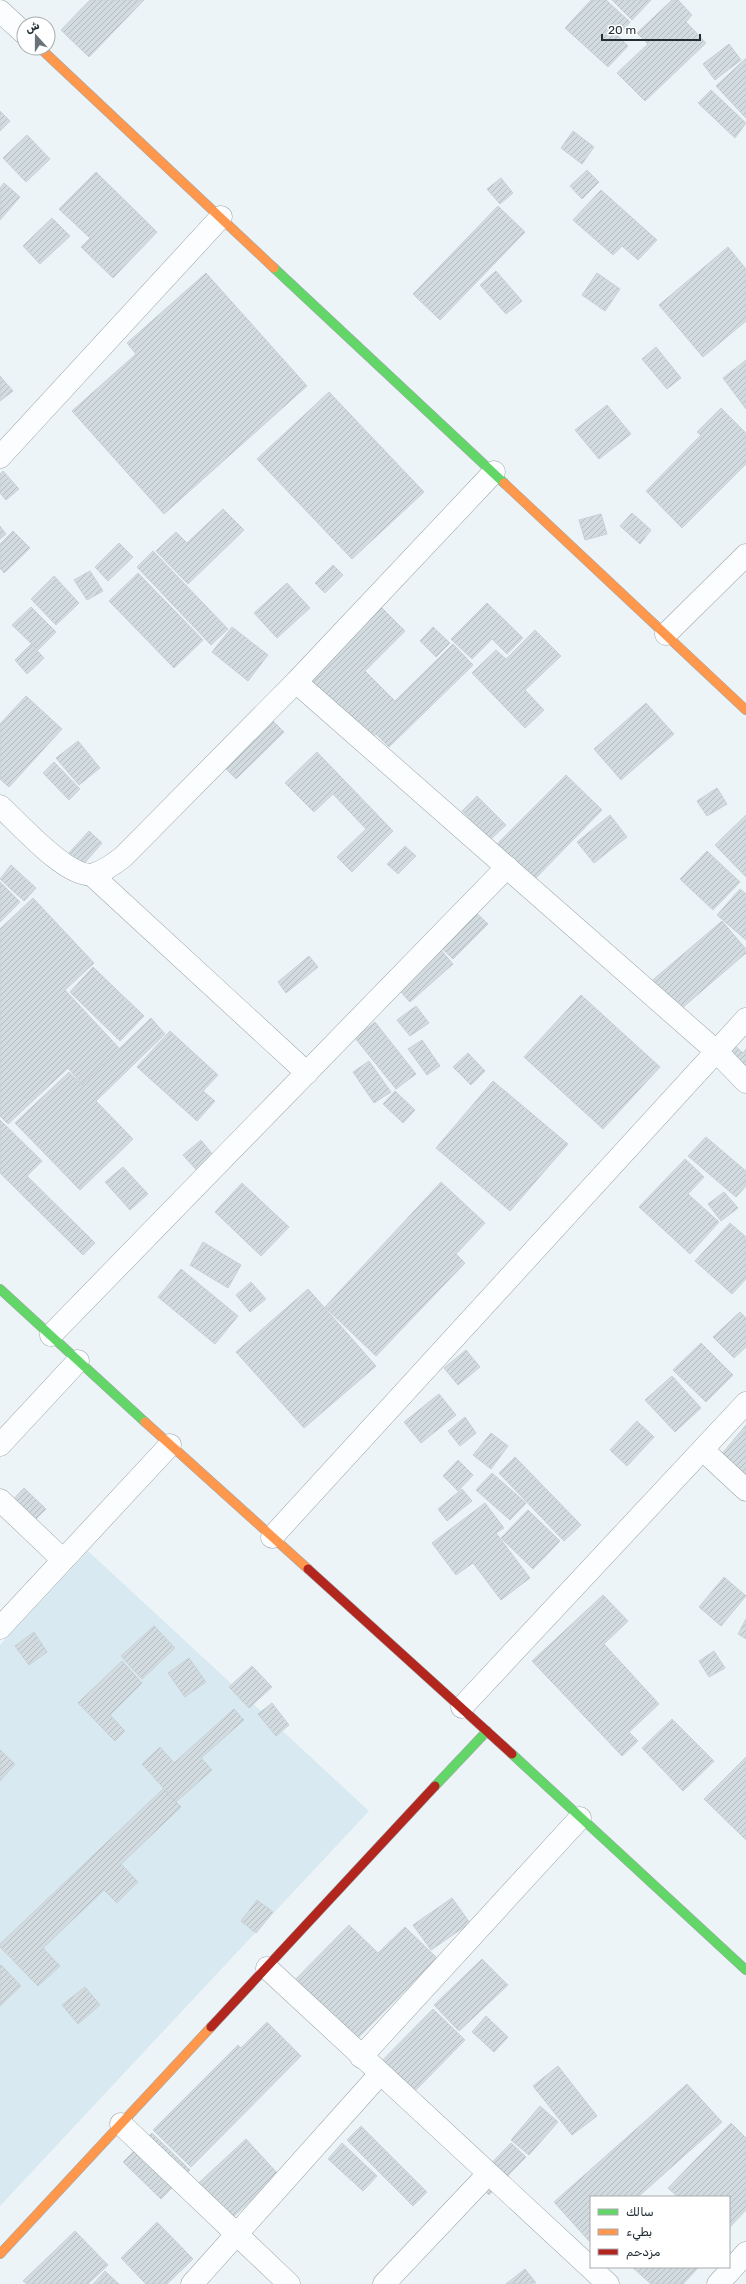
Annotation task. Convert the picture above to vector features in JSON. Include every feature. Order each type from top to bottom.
[{"type":"street","points":[[0,11],[16,26]]},
{"type":"street","points":[[49,56],[494,472],[746,710]]},
{"type":"street","points":[[0,457],[221,216]]},
{"type":"street","points":[[92,875],[123,857],[296,682],[494,472]]},
{"type":"street","points":[[666,634],[746,555]]},
{"type":"street","points":[[296,682],[717,1052],[746,1082]]},
{"type":"street","points":[[0,806],[61,864],[75,871],[92,875],[307,1073]]},
{"type":"street","points":[[51,1335],[507,867]]},
{"type":"street","points":[[272,1537],[619,1156],[746,1019]]},
{"type":"street","points":[[0,1289],[170,1445],[462,1707],[580,1818],[746,1970]]},
{"type":"street","points":[[0,1445],[78,1361]]},
{"type":"street","points":[[462,1707],[746,1403]]},
{"type":"street","points":[[0,1628],[170,1445]]},
{"type":"street","points":[[703,1450],[746,1490]]},
{"type":"street","points":[[0,1500],[63,1560]]},
{"type":"street","points":[[0,2254],[487,1731]]},
{"type":"street","points":[[361,2057],[580,1818]]},
{"type":"street","points":[[267,1968],[361,2057],[590,2268]]},
{"type":"street","points":[[192,2284],[380,2074]]},
{"type":"street","points":[[121,2124],[289,2284]]},
{"type":"street","points":[[384,2284],[488,2174]]},
{"type":"street","points":[[718,2284],[746,2252]]},
{"type":"street","points":[[591,2268],[608,2284]]},
{"type":"shaded area","points":[[88,1551],[369,1811],[0,2206],[0,1645]]},
{"type":"building","points":[[90,0],[144,0],[89,57],[61,30]]},
{"type":"building","points":[[591,0],[606,0],[630,22],[618,36],[628,46],[608,67],[565,28]]},
{"type":"building","points":[[612,0],[651,0],[632,20]]},
{"type":"building","points":[[672,0],[678,0],[692,15],[686,22],[706,43],[645,101],[617,73],[648,44],[637,33]]},
{"type":"building","points":[[729,44],[741,60],[715,80],[703,64]]},
{"type":"building","points":[[746,59],[746,118],[716,86]]},
{"type":"building","points":[[711,90],[746,123],[735,138],[698,103]]},
{"type":"building","points":[[0,111],[10,121],[0,131]]},
{"type":"building","points":[[573,131],[594,147],[582,164],[561,148]]},
{"type":"building","points":[[27,135],[50,159],[26,182],[3,158]]},
{"type":"building","points":[[587,170],[599,182],[582,199],[570,186]]},
{"type":"building","points":[[96,172],[157,232],[113,278],[81,247],[90,238],[59,209]]},
{"type":"building","points":[[501,178],[513,193],[500,204],[487,189]]},
{"type":"building","points":[[4,183],[20,197],[0,220],[0,188]]},
{"type":"building","points":[[601,190],[657,240],[638,260],[622,246],[613,255],[573,220]]},
{"type":"building","points":[[498,206],[525,232],[440,320],[413,294]]},
{"type":"building","points":[[52,218],[70,236],[40,264],[23,246]]},
{"type":"building","points":[[728,247],[746,269],[746,321],[703,357],[659,305]]},
{"type":"building","points":[[496,271],[522,301],[506,314],[480,285]]},
{"type":"building","points":[[206,273],[307,386],[164,514],[72,411],[136,354],[127,343]]},
{"type":"building","points":[[597,273],[620,289],[605,311],[582,295]]},
{"type":"building","points":[[656,347],[681,378],[667,389],[642,359]]},
{"type":"building","points":[[746,360],[746,409],[723,378]]},
{"type":"building","points":[[0,376],[13,391],[0,401]]},
{"type":"building","points":[[329,392],[424,492],[352,559],[257,459]]},
{"type":"building","points":[[607,405],[631,434],[599,459],[575,430]]},
{"type":"building","points":[[721,408],[746,433],[746,464],[682,528],[646,491],[701,435],[697,432]]},
{"type":"building","points":[[3,471],[19,489],[6,500],[0,493],[0,474]]},
{"type":"building","points":[[223,509],[244,530],[188,584],[156,551],[176,532],[187,543]]},
{"type":"building","points":[[632,513],[651,530],[640,544],[620,526]]},
{"type":"building","points":[[601,514],[607,534],[585,540],[579,520]]},
{"type":"building","points":[[0,526],[6,534],[0,539]]},
{"type":"building","points":[[13,531],[30,548],[4,573],[0,568],[0,544]]},
{"type":"building","points":[[119,543],[133,557],[108,581],[95,567]]},
{"type":"building","points":[[153,551],[228,629],[211,645],[137,567]]},
{"type":"building","points":[[333,565],[343,575],[325,593],[315,583]]},
{"type":"building","points":[[90,571],[103,591],[87,600],[74,580]]},
{"type":"building","points":[[138,573],[203,640],[174,668],[109,601]]},
{"type":"building","points":[[54,576],[79,603],[56,625],[31,599]]},
{"type":"building","points":[[287,583],[310,608],[277,638],[254,613]]},
{"type":"building","points":[[375,601],[405,631],[365,671],[395,701],[453,644],[473,665],[389,747],[376,734],[363,746],[296,678]]},
{"type":"building","points":[[487,603],[523,638],[507,654],[492,639],[472,659],[451,639]]},
{"type":"building","points":[[31,607],[56,632],[38,650],[12,625]]},
{"type":"building","points":[[232,627],[268,655],[248,681],[212,652]]},
{"type":"building","points":[[433,627],[450,643],[436,657],[420,641]]},
{"type":"building","points":[[535,630],[561,656],[525,690],[544,710],[525,728],[472,673],[496,650],[506,659]]},
{"type":"building","points":[[31,644],[44,658],[27,674],[15,660]]},
{"type":"building","points":[[26,696],[62,729],[9,787],[0,779],[0,724]]},
{"type":"building","points":[[646,703],[674,734],[621,780],[594,749]]},
{"type":"building","points":[[269,717],[284,732],[236,779],[222,765]]},
{"type":"building","points":[[78,741],[100,768],[79,785],[56,758]]},
{"type":"building","points":[[317,752],[393,831],[352,872],[337,857],[366,829],[333,794],[314,812],[285,783]]},
{"type":"building","points":[[54,762],[80,789],[69,800],[43,773]]},
{"type":"building","points":[[566,775],[602,810],[532,882],[495,846]]},
{"type":"building","points":[[717,788],[727,804],[707,816],[697,801]]},
{"type":"building","points":[[477,796],[506,825],[490,840],[462,811]]},
{"type":"building","points":[[610,815],[627,837],[594,863],[577,842]]},
{"type":"building","points":[[746,815],[746,877],[715,845]]},
{"type":"building","points":[[89,831],[102,843],[82,866],[68,854]]},
{"type":"building","points":[[405,846],[416,856],[398,874],[387,864]]},
{"type":"building","points":[[707,851],[740,882],[713,910],[680,879]]},
{"type":"building","points":[[11,865],[36,888],[24,901],[0,879]]},
{"type":"building","points":[[0,882],[20,902],[0,922]]},
{"type":"building","points":[[740,889],[746,894],[746,940],[717,915]]},
{"type":"building","points":[[33,898],[94,963],[65,990],[120,1049],[82,1084],[68,1068],[8,1124],[0,1116],[0,929]]},
{"type":"building","points":[[469,906],[488,924],[453,959],[435,942]]},
{"type":"building","points":[[722,921],[746,949],[746,953],[674,1015],[648,984]]},
{"type":"building","points":[[435,943],[453,964],[410,1002],[391,981]]},
{"type":"building","points":[[309,956],[318,967],[286,993],[278,982]]},
{"type":"building","points":[[93,967],[144,1016],[120,1041],[70,992]]},
{"type":"building","points":[[581,995],[660,1067],[603,1129],[524,1057]]},
{"type":"building","points":[[416,1006],[429,1023],[410,1036],[397,1020]]},
{"type":"building","points":[[151,1018],[165,1034],[96,1101],[133,1139],[80,1190],[15,1123],[69,1072],[82,1085]]},
{"type":"building","points":[[375,1022],[416,1074],[396,1089],[355,1038]]},
{"type":"building","points":[[170,1031],[218,1075],[203,1091],[215,1101],[197,1121],[137,1067]]},
{"type":"building","points":[[422,1040],[440,1066],[427,1075],[408,1049]]},
{"type":"building","points":[[734,1045],[743,1053],[746,1049],[746,1086],[714,1065]]},
{"type":"building","points":[[468,1053],[485,1071],[471,1085],[453,1067]]},
{"type":"building","points":[[369,1061],[391,1092],[374,1103],[353,1072]]},
{"type":"building","points":[[493,1081],[568,1144],[510,1211],[436,1148]]},
{"type":"building","points":[[395,1091],[415,1110],[403,1123],[383,1104]]},
{"type":"building","points":[[0,1120],[42,1161],[27,1176],[95,1243],[83,1255],[0,1173]]},
{"type":"building","points":[[706,1137],[746,1171],[746,1186],[736,1197],[688,1156]]},
{"type":"building","points":[[201,1140],[217,1160],[200,1174],[183,1155]]},
{"type":"building","points":[[685,1159],[704,1177],[688,1194],[719,1222],[690,1254],[639,1207]]},
{"type":"building","points":[[123,1167],[148,1194],[130,1210],[105,1182]]},
{"type":"building","points":[[441,1182],[485,1223],[456,1254],[465,1263],[376,1356],[325,1307]]},
{"type":"building","points":[[242,1183],[289,1227],[261,1256],[215,1212]]},
{"type":"building","points":[[724,1192],[738,1208],[721,1221],[708,1204]]},
{"type":"building","points":[[730,1223],[746,1237],[746,1279],[732,1294],[695,1261]]},
{"type":"building","points":[[203,1242],[241,1265],[228,1288],[190,1265]]},
{"type":"building","points":[[181,1269],[238,1316],[215,1344],[158,1297]]},
{"type":"building","points":[[251,1282],[266,1299],[250,1312],[236,1295]]},
{"type":"building","points":[[308,1289],[376,1366],[304,1428],[236,1352]]},
{"type":"building","points":[[740,1312],[746,1318],[746,1347],[734,1358],[713,1337]]},
{"type":"building","points":[[701,1343],[733,1375],[706,1402],[673,1370]]},
{"type":"building","points":[[466,1350],[480,1367],[458,1385],[444,1368]]},
{"type":"building","points":[[672,1376],[701,1408],[675,1432],[645,1400]]},
{"type":"building","points":[[439,1394],[456,1415],[421,1443],[404,1422]]},
{"type":"building","points":[[465,1417],[476,1433],[460,1446],[448,1431]]},
{"type":"building","points":[[637,1421],[654,1437],[627,1466],[610,1450]]},
{"type":"building","points":[[746,1425],[746,1477],[720,1456]]},
{"type":"building","points":[[491,1433],[508,1446],[491,1469],[473,1455]]},
{"type":"building","points":[[515,1457],[581,1525],[564,1541],[499,1473]]},
{"type":"building","points":[[458,1460],[473,1475],[458,1491],[443,1476]]},
{"type":"building","points":[[492,1473],[526,1503],[510,1520],[476,1490]]},
{"type":"building","points":[[24,1488],[46,1509],[28,1527],[7,1506]]},
{"type":"building","points":[[462,1489],[472,1501],[447,1521],[438,1509]]},
{"type":"building","points":[[485,1503],[504,1528],[496,1533],[530,1578],[501,1600],[473,1563],[456,1575],[432,1543]]},
{"type":"building","points":[[528,1510],[560,1541],[533,1569],[501,1538]]},
{"type":"building","points":[[724,1577],[746,1596],[721,1626],[699,1607]]},
{"type":"building","points":[[603,1595],[628,1621],[604,1644],[659,1704],[629,1732],[638,1741],[622,1756],[532,1661]]},
{"type":"building","points":[[746,1619],[746,1639],[738,1634]]},
{"type":"building","points":[[154,1626],[175,1648],[142,1679],[121,1656]]},
{"type":"building","points":[[34,1632],[47,1652],[29,1665],[15,1646]]},
{"type":"building","points":[[714,1651],[725,1668],[709,1677],[699,1661]]},
{"type":"building","points":[[189,1658],[206,1682],[185,1697],[168,1673]]},
{"type":"building","points":[[122,1661],[142,1683],[110,1715],[125,1731],[115,1741],[78,1703]]},
{"type":"building","points":[[252,1666],[272,1687],[249,1708],[229,1687]]},
{"type":"building","points":[[272,1703],[289,1725],[276,1736],[258,1714]]},
{"type":"building","points":[[234,1709],[244,1720],[201,1758],[212,1770],[176,1802],[142,1764],[160,1747],[174,1763]]},
{"type":"building","points":[[672,1719],[714,1761],[683,1791],[642,1748]]},
{"type":"building","points":[[0,1750],[15,1764],[0,1781]]},
{"type":"building","points":[[746,1757],[746,1840],[704,1799]]},
{"type":"building","points":[[163,1789],[181,1807],[121,1864],[138,1882],[117,1903],[104,1890],[43,1948],[60,1966],[38,1986],[0,1947],[0,1944]]},
{"type":"building","points":[[452,1898],[470,1923],[431,1950],[413,1925]]},
{"type":"building","points":[[257,1900],[273,1912],[256,1933],[241,1921]]},
{"type":"building","points":[[349,1925],[378,1953],[405,1927],[437,1958],[344,2052],[283,1992]]},
{"type":"building","points":[[482,1959],[508,1985],[459,2031],[434,2005]]},
{"type":"building","points":[[1,1965],[21,1986],[0,2006],[0,1966]]},
{"type":"building","points":[[85,1987],[100,2005],[78,2024],[62,2005]]},
{"type":"building","points":[[433,2009],[465,2040],[404,2102],[372,2071]]},
{"type":"building","points":[[486,2016],[508,2037],[494,2052],[472,2032]]},
{"type":"building","points":[[267,2022],[301,2056],[191,2167],[153,2130],[238,2045],[241,2048]]},
{"type":"building","points":[[558,2066],[597,2116],[572,2135],[533,2086]]},
{"type":"building","points":[[687,2084],[722,2122],[639,2196],[590,2196],[589,2241],[554,2202]]},
{"type":"building","points":[[540,2106],[558,2122],[529,2155],[511,2140]]},
{"type":"building","points":[[731,2123],[746,2138],[746,2210],[730,2227],[730,2196],[677,2196],[668,2188]]},
{"type":"building","points":[[361,2126],[427,2192],[413,2206],[347,2140]]},
{"type":"building","points":[[152,2133],[190,2170],[161,2199],[123,2162]]},
{"type":"building","points":[[246,2139],[279,2175],[223,2226],[190,2191]]},
{"type":"building","points":[[342,2143],[377,2176],[363,2191],[328,2159]]},
{"type":"building","points":[[511,2143],[526,2157],[489,2195],[474,2181]]},
{"type":"building","points":[[157,2222],[193,2259],[167,2284],[146,2284],[121,2258]]},
{"type":"building","points":[[75,2231],[108,2265],[88,2284],[27,2284],[23,2281]]},
{"type":"building","points":[[633,2268],[698,2268],[683,2284],[651,2284]]},
{"type":"building","points":[[525,2269],[536,2283],[506,2284]]},
{"type":"building","points":[[105,2271],[119,2284],[93,2284]]},
{"type":"traffic: fast","points":[[274,268],[504,483]]},
{"type":"traffic: fast","points":[[0,1289],[145,1422]]},
{"type":"traffic: fast","points":[[435,1786],[487,1731]]},
{"type":"traffic: fast","points":[[512,1754],[746,1970]]},
{"type":"traffic: slow","points":[[49,56],[274,268]]},
{"type":"traffic: slow","points":[[504,483],[746,710]]},
{"type":"traffic: slow","points":[[145,1422],[308,1569]]},
{"type":"traffic: slow","points":[[0,2254],[211,2027]]},
{"type":"traffic: jam","points":[[308,1569],[512,1754]]},
{"type":"traffic: jam","points":[[211,2027],[435,1786]]}]
